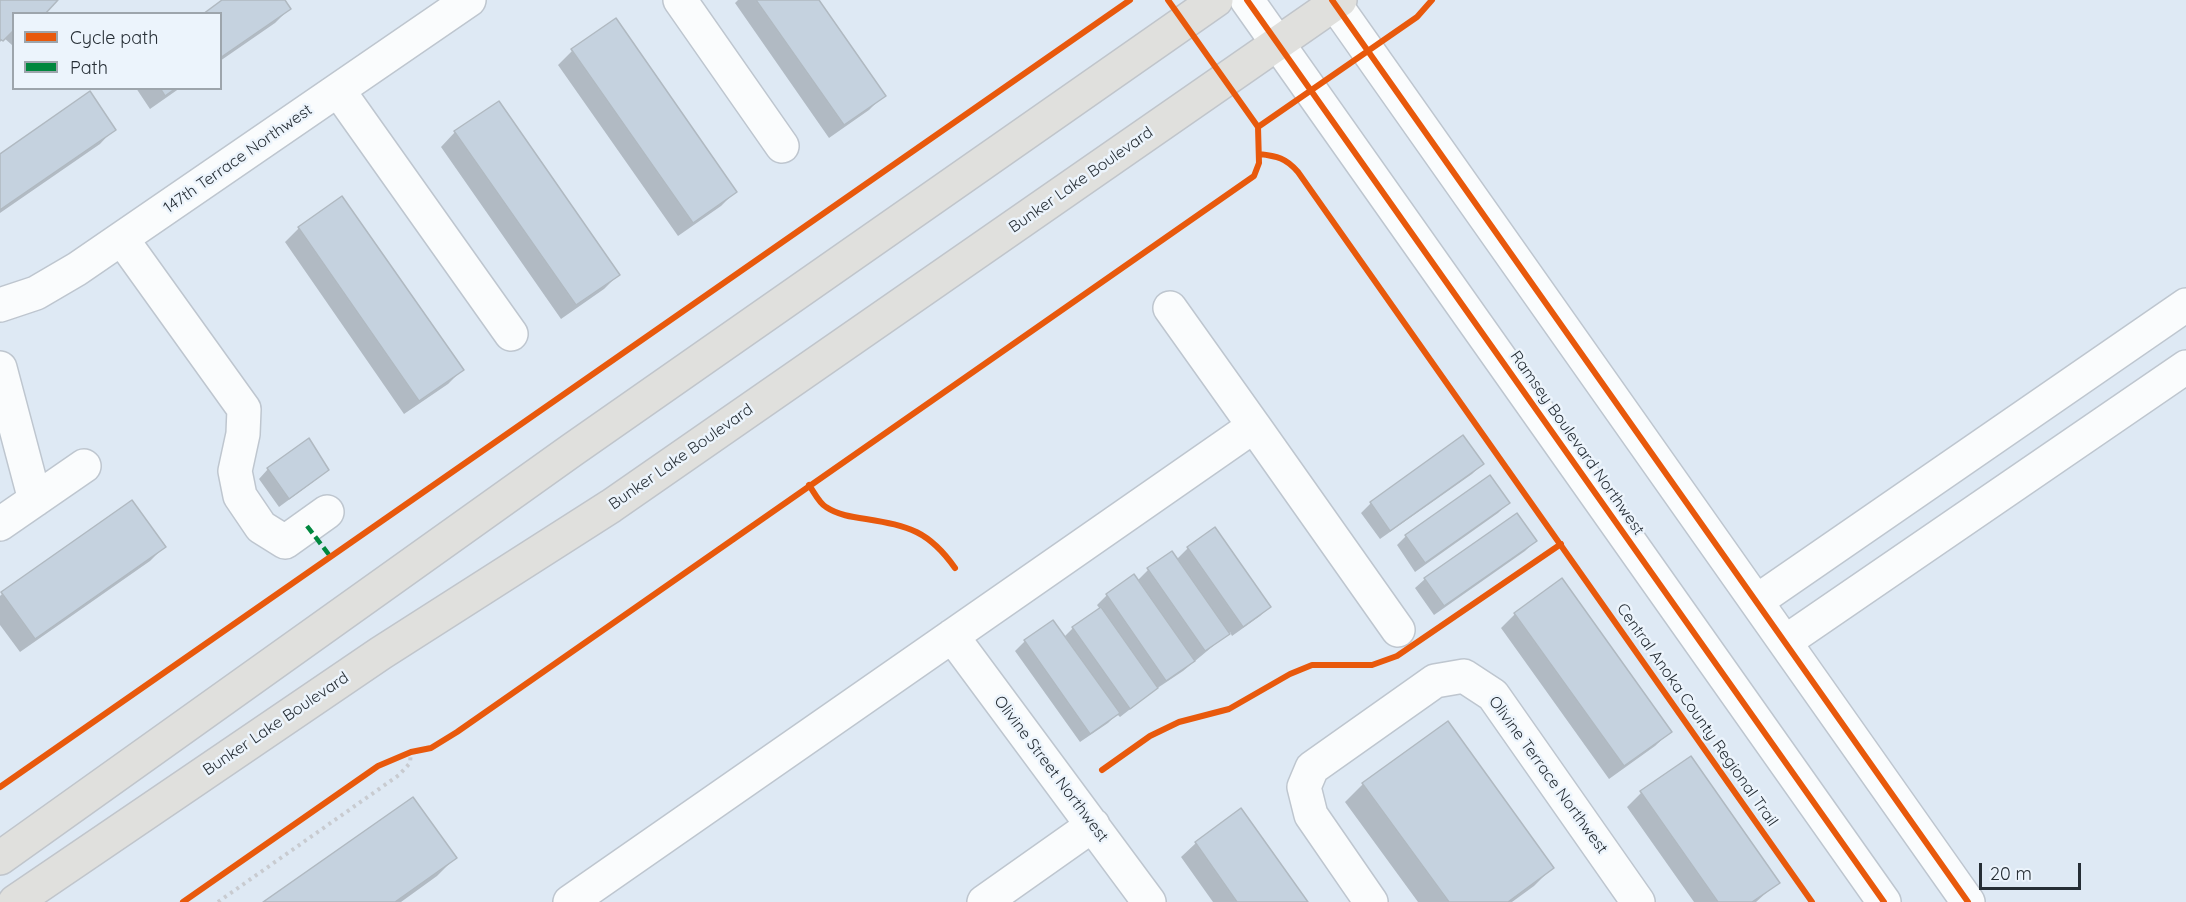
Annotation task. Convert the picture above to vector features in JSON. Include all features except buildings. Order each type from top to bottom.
[{"type":"main road","points":[[0,858],[581,443],[1216,0]]},
{"type":"main road","name":"Bunker Lake Boulevard","points":[[15,902],[381,653],[611,506],[1278,43],[1335,1]]},
{"type":"street","name":"147th Terrace Northwest","points":[[0,305],[36,292],[122,239],[469,0]]},
{"type":"street","points":[[680,0],[782,146]]},
{"type":"street","name":"Ramsey Boulevard Northwest","points":[[1247,0],[1884,902]]},
{"type":"street","points":[[1335,1],[1564,332],[1757,601],[1968,902]]},
{"type":"street","points":[[338,90],[511,334]]},
{"type":"street","points":[[122,239],[244,409],[243,434],[235,471],[240,496],[261,527],[285,542],[327,512]]},
{"type":"street","points":[[1757,601],[2186,305]]},
{"type":"street","points":[[1170,308],[1398,630]]},
{"type":"street","points":[[0,368],[35,500]]},
{"type":"street","points":[[1785,642],[2186,368]]},
{"type":"street","points":[[570,902],[1254,426]]},
{"type":"street","points":[[0,524],[84,466]]},
{"type":"street","name":"Olivine Street Northwest","points":[[952,636],[1149,902]]},
{"type":"street","name":"Olivine Terrace Northwest","points":[[1371,902],[1311,815],[1304,788],[1312,768],[1435,681],[1464,675],[1493,695],[1638,902]]},
{"type":"street","points":[[984,902],[1093,825]]},
{"type":"path","points":[[402,756],[421,750]]},
{"type":"path","points":[[218,902],[399,775],[410,763],[411,752]]},
{"type":"marked path","points":[[307,526],[330,556]]},
{"type":"cycle path","points":[[0,787],[1130,0]]},
{"type":"cycle path","points":[[183,902],[378,766],[411,752],[431,748],[457,732],[1254,176],[1259,163],[1258,127],[1168,0]]},
{"type":"cycle path","points":[[1247,0],[1884,902]]},
{"type":"cycle path","points":[[1332,0],[1968,902]]},
{"type":"cycle path","points":[[1258,127],[1417,17],[1432,0]]},
{"type":"cycle path","name":"Central Anoka County Regional Trail","points":[[1259,154],[1281,158],[1298,172],[1812,902]]},
{"type":"cycle path","points":[[809,485],[821,503],[835,512],[894,524],[917,532],[936,546],[955,568]]},
{"type":"cycle path","points":[[1102,770],[1150,736],[1179,722],[1229,709],[1290,674],[1312,665],[1372,665],[1397,656],[1561,544]]}]
